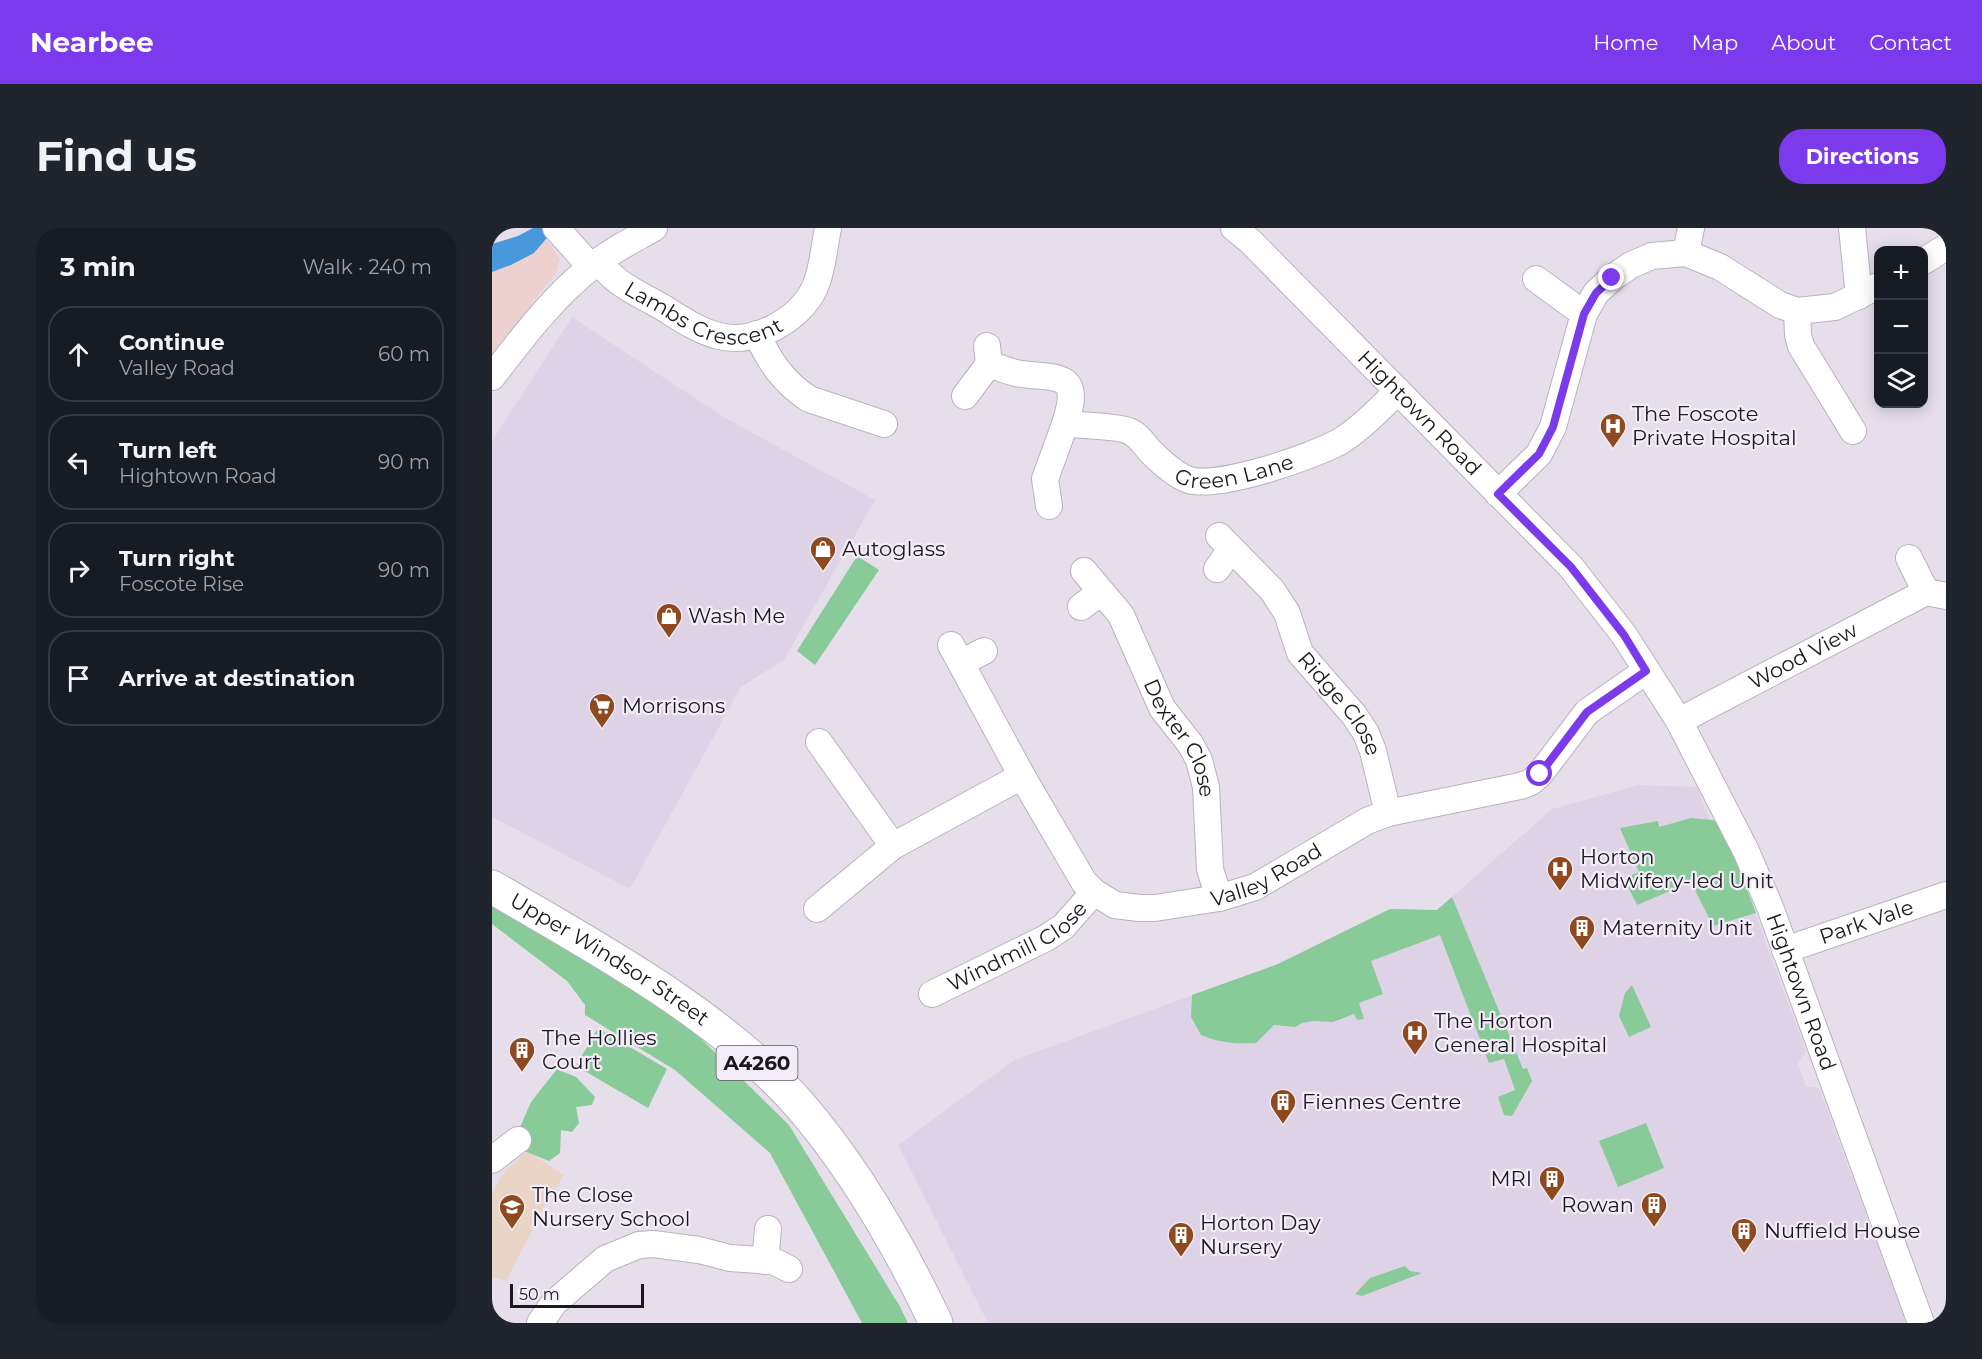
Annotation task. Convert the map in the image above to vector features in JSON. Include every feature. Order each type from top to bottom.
[{"type":"main road","name":"Upper Windsor Street","points":[[492,887],[587,942],[674,999],[731,1040],[761,1067],[822,1132],[859,1182],[914,1276],[936,1323]]},
{"type":"street","points":[[492,377],[562,292],[595,264],[654,228]]},
{"type":"street","name":"Lambs Crescent","points":[[562,234],[614,278],[695,327],[730,338],[757,334],[784,321],[807,300],[815,286],[820,269],[828,228]]},
{"type":"street","points":[[1686,253],[1691,228]]},
{"type":"street","points":[[1498,494],[1539,454],[1545,443],[1553,427],[1584,314],[1596,293],[1612,278],[1631,265],[1652,256],[1686,253],[1720,267],[1772,301],[1797,311],[1835,308],[1869,291],[1852,228]]},
{"type":"street","name":"Hightown Road","points":[[1249,232],[1398,391],[1571,567],[1624,635],[1679,721],[1746,851],[1770,907],[1921,1323]]},
{"type":"street","points":[[1928,258],[1946,247]]},
{"type":"street","points":[[1536,279],[1584,314]]},
{"type":"street","points":[[1797,311],[1801,346],[1852,431]]},
{"type":"street","points":[[757,334],[772,364],[789,385],[800,393],[809,399],[884,424]]},
{"type":"street","points":[[965,396],[988,355],[1017,374],[1059,378],[1066,383],[1070,389],[1070,399],[1065,424],[1045,480],[1049,506]]},
{"type":"street","name":"Green Lane","points":[[1065,424],[1128,430],[1138,436],[1152,454],[1178,474],[1202,482],[1262,470],[1306,456],[1340,441],[1398,391]]},
{"type":"street","name":"Ridge Close","points":[[1222,552],[1272,590],[1287,613],[1300,653],[1354,715],[1366,733],[1373,751],[1388,813]]},
{"type":"street","name":"Wood View","points":[[1679,721],[1936,594],[1909,558]]},
{"type":"street","name":"Dexter Close","points":[[1084,571],[1091,600],[1121,615],[1162,708],[1191,745],[1199,760],[1206,787],[1210,869],[1219,898]]},
{"type":"street","name":"Valley Road","points":[[984,651],[956,654],[1022,776],[1079,874],[1094,892],[1116,905],[1138,908],[1155,908],[1219,898],[1255,887],[1366,820],[1388,813],[1531,782],[1540,774],[1587,712],[1646,671]]},
{"type":"street","points":[[819,742],[893,846]]},
{"type":"street","points":[[817,909],[893,846],[1022,776]]},
{"type":"street","name":"Windmill Close","points":[[932,994],[1046,938],[1063,927],[1094,892]]},
{"type":"street","name":"Park Vale","points":[[1785,950],[1946,895]]},
{"type":"street","points":[[492,1160],[518,1140]]},
{"type":"street","points":[[765,1261],[768,1229]]},
{"type":"street","points":[[540,1323],[554,1303],[605,1259],[639,1245],[653,1244],[699,1250],[730,1258],[773,1262],[789,1269]]},
{"type":"shaded area","points":[[546,239],[560,259],[557,271],[492,356],[492,272],[534,253]]},
{"type":"shaded area","points":[[572,317],[722,416],[875,500],[784,660],[741,687],[630,889],[492,817],[492,441]]},
{"type":"shaded area","name":"The Horton General Hospital","points":[[1638,785],[1697,787],[1710,821],[1721,821],[1806,1051],[1798,1064],[1806,1086],[1819,1088],[1907,1323],[988,1323],[898,1145],[1014,1060],[1278,964],[1390,909],[1437,910],[1552,809]]},
{"type":"shaded area","name":"The Close Nursery School","points":[[529,1149],[564,1175],[544,1207],[506,1281],[492,1277],[492,1192],[504,1172]]},
{"type":"green space","points":[[857,556],[879,570],[815,665],[797,651]]},
{"type":"green space","points":[[1691,818],[1721,821],[1756,913],[1713,926],[1691,882],[1637,905],[1626,883],[1629,882],[1627,877],[1639,872],[1620,828],[1658,821],[1659,827]]},
{"type":"green space","points":[[1452,897],[1523,1069],[1527,1068],[1532,1081],[1512,1116],[1504,1115],[1498,1097],[1515,1090],[1504,1059],[1489,1063],[1440,935],[1371,961],[1383,994],[1359,1003],[1364,1019],[1357,1020],[1354,1014],[1333,1022],[1313,1021],[1295,1027],[1274,1025],[1256,1043],[1241,1043],[1221,1041],[1201,1035],[1191,1017],[1192,995],[1278,964],[1390,909],[1437,910]]},
{"type":"green space","points":[[492,901],[620,980],[694,1032],[789,1125],[908,1323],[862,1323],[770,1153],[675,1070],[585,1015],[585,1005],[567,981],[492,924]]},
{"type":"green space","points":[[1632,985],[1651,1027],[1629,1037],[1619,1016],[1625,993]]},
{"type":"green space","points":[[598,1028],[667,1069],[648,1108],[576,1066]]},
{"type":"green space","points":[[557,1069],[576,1077],[595,1097],[592,1105],[576,1107],[579,1123],[572,1132],[561,1130],[560,1153],[549,1161],[512,1146],[531,1102]]},
{"type":"green space","points":[[1646,1123],[1664,1168],[1618,1187],[1599,1141]]},
{"type":"green space","points":[[1405,1266],[1410,1271],[1422,1273],[1362,1296],[1355,1294],[1370,1278]]},
{"type":"water","points":[[533,228],[560,228],[534,253],[492,272],[492,244],[518,236]]},
{"type":"place","name":"The Foscote Private Hospital","points":[[1613,449]]},
{"type":"place","name":"Autoglass","points":[[823,572]]},
{"type":"place","name":"Wash Me","points":[[669,639]]},
{"type":"place","name":"Morrisons","points":[[602,729]]},
{"type":"place","name":"Horton Midwifery-led Unit","points":[[1560,892]]},
{"type":"place","name":"Maternity Unit","points":[[1582,951]]},
{"type":"place","name":"The Horton General Hospital","points":[[1415,1056]]},
{"type":"place","name":"The Hollies Court","points":[[522,1073]]},
{"type":"place","name":"Fiennes Centre","points":[[1283,1125]]},
{"type":"place","name":"MRI","points":[[1552,1202]]},
{"type":"place","name":"Rowan","points":[[1654,1228]]},
{"type":"place","name":"The Close Nursery School","points":[[512,1230]]},
{"type":"place","name":"Nuffield House","points":[[1744,1254]]},
{"type":"place","name":"Horton Day Nursery","points":[[1181,1258]]},
{"type":"route","points":[[1540,774],[1587,712],[1646,671],[1624,635],[1571,567],[1498,494],[1539,454],[1545,443],[1553,427],[1584,314],[1596,293],[1612,278]]}]
